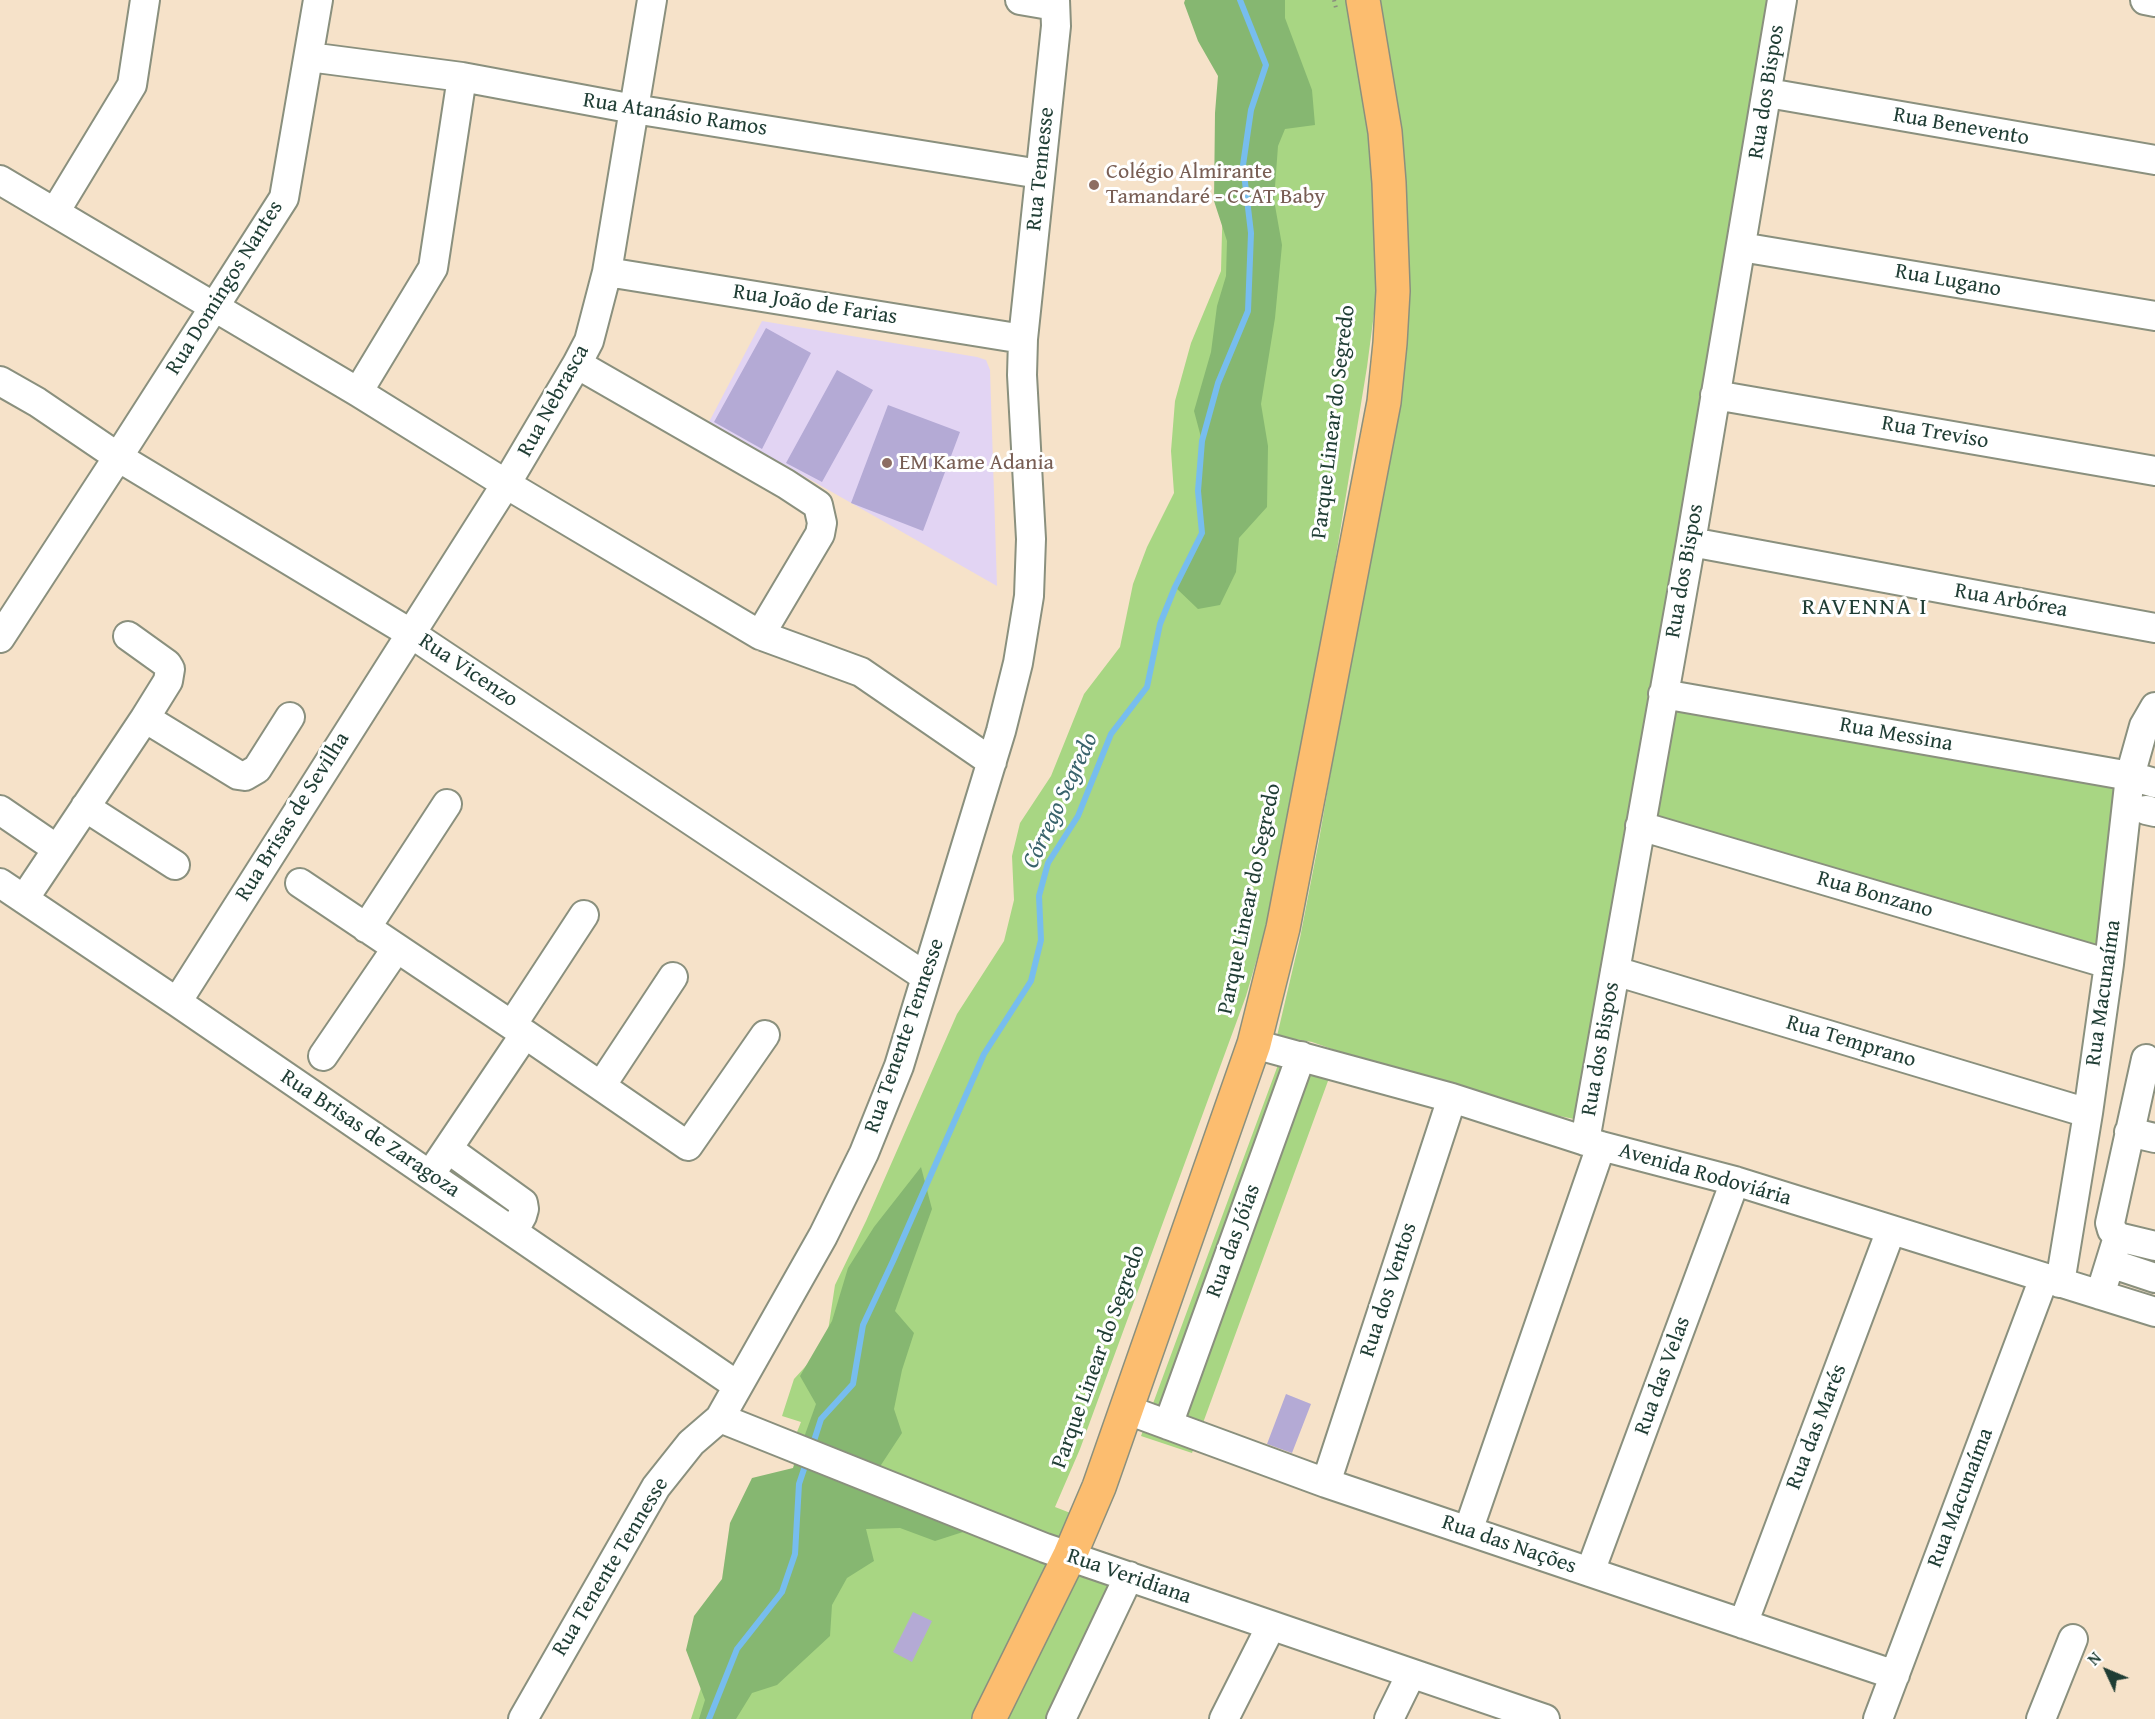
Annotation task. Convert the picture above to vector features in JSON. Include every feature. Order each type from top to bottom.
[{"type":"main road","points":[[989,1719],[1070,1556],[1099,1486],[1254,1044],[1283,928],[1384,402],[1393,291],[1389,183],[1385,132],[1363,0]]},
{"type":"street","points":[[55,212],[132,85],[145,0]]},
{"type":"street","name":"Rua Domingos Nantes","points":[[0,638],[284,198],[318,0]]},
{"type":"street","name":"Rua Nebrasca","points":[[410,633],[506,484],[577,364],[588,341],[607,272],[652,0]]},
{"type":"street","points":[[1020,0],[1055,3]]},
{"type":"street","name":"Rua dos Bispos","points":[[1468,1531],[1593,1143],[1615,971],[1691,542],[1782,0]]},
{"type":"street","points":[[2145,0],[2155,2]]},
{"type":"street","name":"Rua Tennesse","points":[[1023,339],[1056,26],[1055,3]]},
{"type":"street","name":"Rua Atanásio Ramos","points":[[309,57],[462,77],[634,109],[1040,174]]},
{"type":"street","points":[[358,392],[433,268],[462,77]]},
{"type":"street","name":"Rua Benevento","points":[[1768,93],[2155,160]]},
{"type":"street","points":[[0,180],[358,392],[506,484],[760,635],[861,672],[992,762]]},
{"type":"street","name":"Rua Lugano","points":[[1741,247],[2155,316]]},
{"type":"street","name":"Rua João de Farias","points":[[607,272],[1023,339]]},
{"type":"street","name":"Rua Tenente Tennesse","points":[[523,1719],[656,1487],[691,1443],[720,1418],[823,1236],[864,1153],[899,1066],[992,762],[1018,663],[1029,596],[1031,539],[1022,375],[1023,339]]},
{"type":"street","points":[[577,364],[786,484],[818,505],[822,523],[820,534],[760,635]]},
{"type":"street","name":"Rua Vicenzo","points":[[0,381],[37,402],[118,458],[410,633],[926,977]]},
{"type":"street","name":"Rua Treviso","points":[[1715,395],[2155,471]]},
{"type":"street","name":"Rua Arbórea","points":[[1691,542],[2155,628]]},
{"type":"street","name":"Rua Brisas de Sevilha","points":[[177,1002],[410,633]]},
{"type":"street","points":[[24,899],[168,681],[170,669],[167,664],[128,636]]},
{"type":"street","name":"Rua Messina","points":[[1663,694],[2145,780]]},
{"type":"street","name":"Rua Macunaíma","points":[[1878,1719],[2052,1280],[2088,1113],[2115,913],[2145,780],[2144,726],[2155,707]]},
{"type":"street","points":[[145,718],[238,775],[245,776],[257,769],[290,717]]},
{"type":"street","points":[[2115,913],[2131,906],[2150,811],[2145,780]]},
{"type":"street","points":[[366,928],[447,804]]},
{"type":"street","points":[[85,807],[175,865]]},
{"type":"street","points":[[0,810],[57,849]]},
{"type":"street","name":"Rua Bonzano","points":[[1640,826],[2109,964]]},
{"type":"street","name":"Rua Brisas de Zaragoza","points":[[0,883],[738,1386]]},
{"type":"street","points":[[300,883],[688,1146],[765,1035]]},
{"type":"street","points":[[430,1175],[448,1149],[584,915]]},
{"type":"street","points":[[323,1056],[396,948]]},
{"type":"street","name":"Rua Temprano","points":[[1615,971],[2088,1113]]},
{"type":"street","points":[[601,1086],[673,977]]},
{"type":"street","name":"Avenida Rodoviária","points":[[1254,1044],[1452,1098],[1593,1143],[1736,1181],[2155,1312]]},
{"type":"street","name":"Rua das Jóias","points":[[1168,1425],[1301,1056]]},
{"type":"street","points":[[2100,1295],[2114,1250],[2110,1223],[2142,1135],[2146,1059]]},
{"type":"street","name":"Rua dos Ventos","points":[[1326,1483],[1452,1098]]},
{"type":"street","points":[[448,1149],[523,1203],[522,1216],[513,1232]]},
{"type":"street","name":"Rua das Velas","points":[[1590,1572],[1736,1181]]},
{"type":"street","name":"Rua das Marés","points":[[1743,1624],[1891,1230]]},
{"type":"street","points":[[2151,1245],[2146,1275],[2114,1250],[2151,1245]]},
{"type":"street","name":"Rua das Nações","points":[[1125,1410],[1326,1483],[1894,1675]]},
{"type":"street","name":"Rua Veridiana","points":[[720,1418],[1045,1548],[1545,1719]]},
{"type":"street","points":[[1060,1719],[1129,1576]]},
{"type":"street","points":[[1224,1719],[1271,1626]]},
{"type":"street","points":[[2041,1719],[2073,1639]]},
{"type":"street","points":[[1389,1719],[1412,1674]]},
{"type":"shaded area","name":"EM Kame Adania","points":[[762,321],[986,360],[990,370],[997,586],[709,422]]},
{"type":"green space","points":[[1185,0],[1285,0],[1285,18],[1312,90],[1315,125],[1285,129],[1278,146],[1274,200],[1282,245],[1275,318],[1261,404],[1268,446],[1267,507],[1239,538],[1236,572],[1220,605],[1198,609],[1175,587],[1202,533],[1198,491],[1202,441],[1194,411],[1211,352],[1217,306],[1226,276],[1227,241],[1214,201],[1215,113],[1218,76],[1198,41],[1184,3]]},
{"type":"green space","points":[[1228,0],[1352,0],[1368,90],[1378,253],[1375,306],[1367,367],[1293,819],[1272,907],[1246,996],[1080,1449],[1055,1507],[1073,1514],[971,1719],[691,1719],[707,1669],[792,1508],[795,1437],[801,1422],[782,1416],[794,1379],[826,1344],[835,1285],[866,1221],[957,1014],[1004,941],[1014,900],[1012,856],[1020,823],[1051,776],[1084,694],[1120,647],[1133,584],[1147,547],[1174,493],[1171,451],[1175,401],[1191,343],[1221,271]]},
{"type":"green space","points":[[1371,0],[1775,0],[1651,701],[2119,783],[2095,949],[1635,812],[1574,1119],[1468,1097],[1312,1042],[1277,1036],[1300,938],[1319,840],[1394,407]]},
{"type":"green space","points":[[1282,1054],[1332,1070],[1192,1453],[1141,1436]]},
{"type":"green space","points":[[921,1167],[932,1209],[895,1311],[914,1333],[902,1370],[894,1409],[902,1433],[879,1468],[966,1531],[935,1541],[900,1528],[866,1529],[874,1561],[847,1578],[832,1605],[830,1636],[777,1685],[752,1693],[736,1719],[699,1719],[705,1700],[686,1650],[694,1616],[722,1579],[730,1523],[752,1478],[793,1468],[816,1404],[800,1376],[832,1321],[848,1268],[874,1227]]},
{"type":"green space","points":[[1078,1571],[1113,1585],[1050,1719],[1001,1719]]},
{"type":"building","points":[[766,328],[811,353],[762,449],[714,422]]},
{"type":"building","points":[[837,370],[873,390],[822,482],[786,463]]},
{"type":"building","points":[[888,405],[960,432],[923,531],[851,503]]},
{"type":"building","points":[[1286,1394],[1311,1404],[1292,1453],[1267,1444]]},
{"type":"building","points":[[913,1612],[932,1621],[912,1662],[893,1652]]},
{"type":"waterway","name":"Córrego Segredo","points":[[812,1447],[821,1419],[853,1384],[863,1325],[984,1054],[1031,981],[1041,940],[1039,896],[1048,863],[1078,816],[1111,734],[1147,687],[1160,624],[1175,587],[1202,533],[1198,491],[1202,441],[1218,383],[1248,311],[1251,233],[1243,165],[1251,110],[1266,65],[1240,0]]},
{"type":"waterway","name":"Córrego Segredo","points":[[709,1719],[737,1649],[782,1592],[795,1554],[799,1484],[807,1460]]},
{"type":"place","name":"Colégio Almirante Tamandaré - CCAT Baby","points":[[1094,185]]},
{"type":"place","name":"EM Kame Adania","points":[[887,463]]},
{"type":"district","name":"RAVENNA I","points":[[1865,608]]}]
